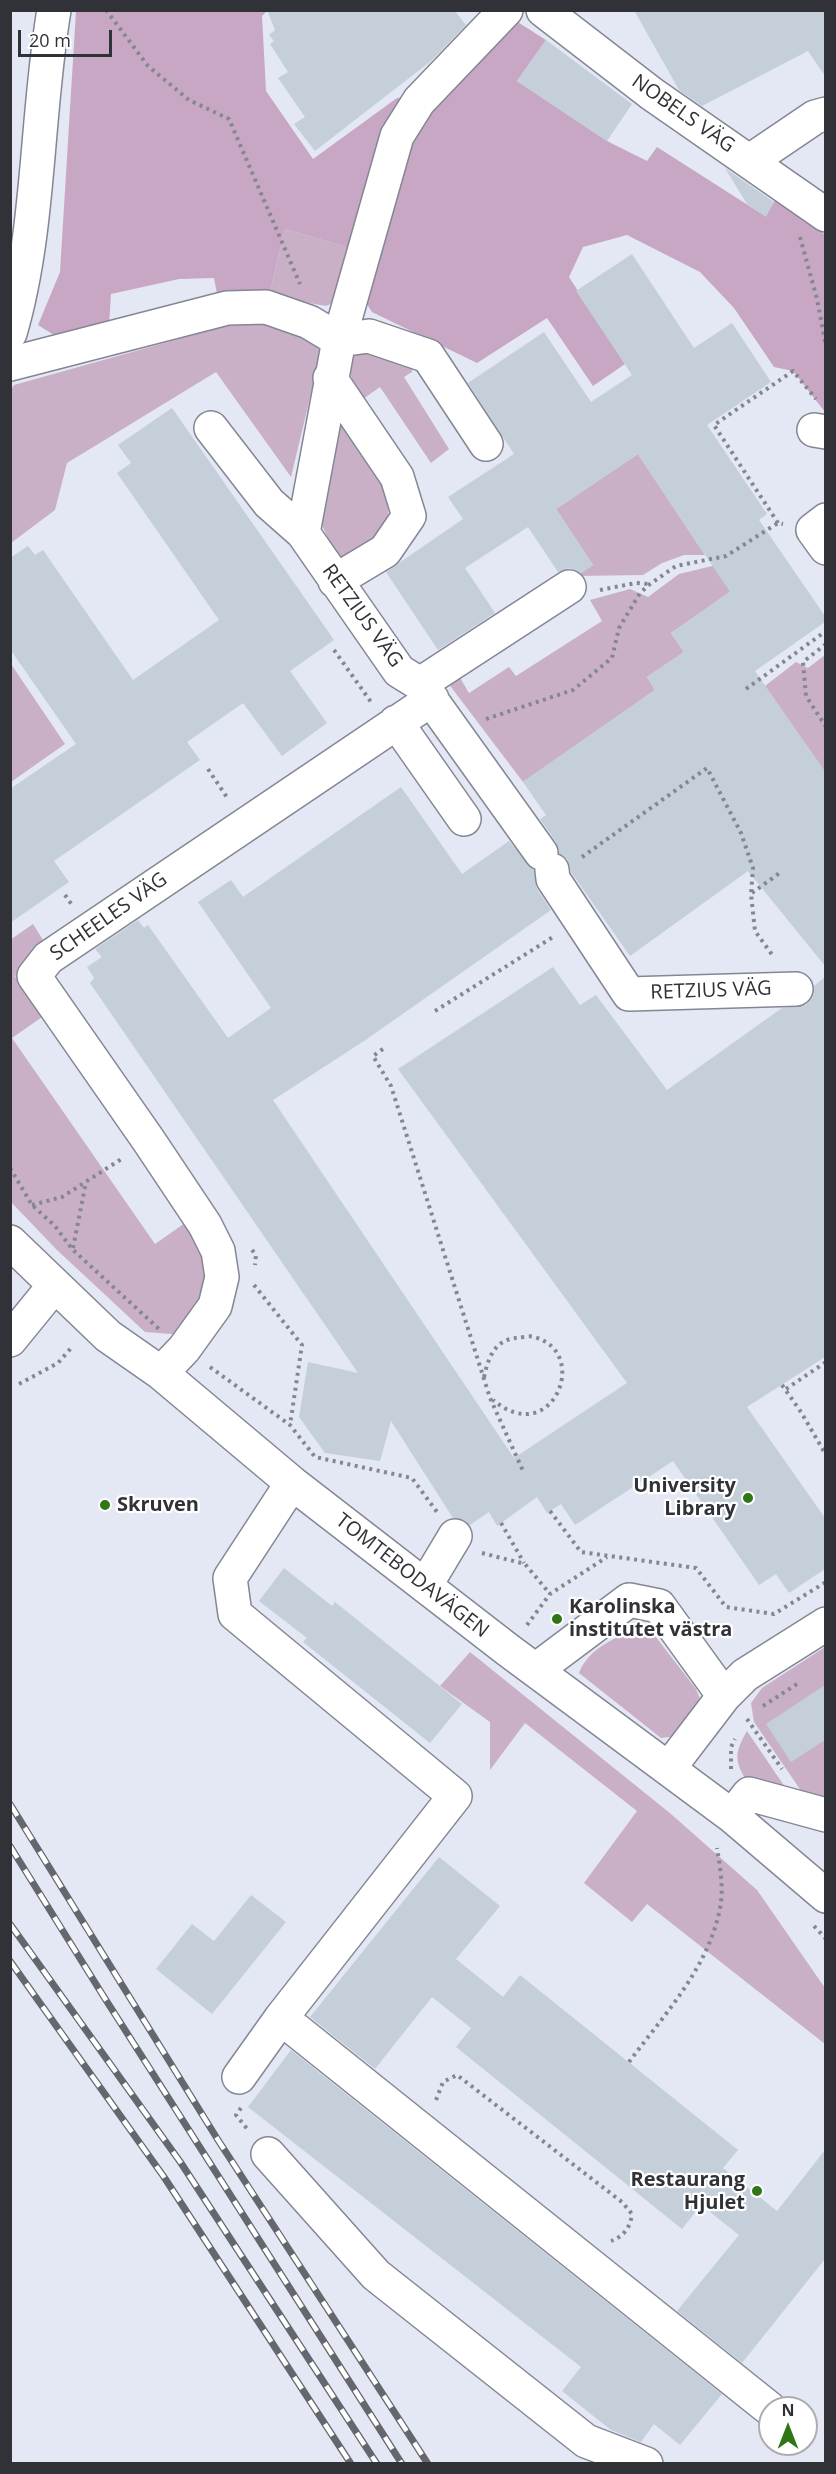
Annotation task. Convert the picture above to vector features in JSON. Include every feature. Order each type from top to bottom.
[{"type":"street","points":[[10,333],[20,300],[27,254],[39,114],[54,10]]},
{"type":"street","points":[[303,534],[330,378],[397,136],[419,101],[506,10]]},
{"type":"street","name":"NOBELS VÄG","points":[[543,10],[652,94],[750,160],[825,215]]},
{"type":"street","points":[[750,160],[815,117],[825,114]]},
{"type":"street","points":[[10,364],[227,308],[266,307],[309,322],[339,340],[369,336],[428,356],[486,444]]},
{"type":"street","points":[[330,378],[397,477],[409,516],[385,551],[335,581]]},
{"type":"street","name":"RETZIUS VÄG","points":[[211,428],[269,503],[303,534],[399,670],[426,692],[453,727],[549,867],[579,921],[629,994],[796,989]]},
{"type":"street","name":"SCHEELES VÄG","points":[[160,1372],[184,1349],[215,1306],[222,1277],[218,1251],[205,1226],[149,1141],[34,976],[48,958],[393,725],[426,692],[582,589]]},
{"type":"street","points":[[393,725],[464,819]]},
{"type":"street","name":"TOMTEBODAVÄGEN","points":[[10,1242],[108,1335],[160,1372],[292,1483],[425,1586],[732,1816],[822,1888]]},
{"type":"street","points":[[10,1340],[54,1286]]},
{"type":"street","points":[[239,2077],[281,2018],[455,1796],[235,1614],[230,1578],[292,1483]]},
{"type":"street","points":[[425,1586],[455,1536]]},
{"type":"street","points":[[537,1669],[628,1600],[659,1606],[739,1708]]},
{"type":"street","points":[[669,1768],[739,1708],[745,1675],[825,1624]]},
{"type":"street","points":[[732,1816],[817,1812]]},
{"type":"street","points":[[281,2018],[423,2134],[583,2258],[758,2399]]},
{"type":"street","points":[[268,2154],[376,2275],[586,2441],[646,2463]]},
{"type":"path","points":[[106,10],[148,66],[189,100],[229,119],[308,303],[309,322]]},
{"type":"path","points":[[798,233],[817,299],[825,346]]},
{"type":"path","points":[[778,524],[714,425],[793,370],[799,375],[819,421]]},
{"type":"path","points":[[453,727],[489,718],[573,690],[612,658],[619,628],[640,593],[676,566],[726,556],[778,524],[821,533]]},
{"type":"path","points":[[582,589],[636,583],[650,584]]},
{"type":"path","points":[[746,688],[825,631]]},
{"type":"path","points":[[825,644],[802,662],[806,696],[825,728]]},
{"type":"path","points":[[334,650],[393,725]]},
{"type":"path","points":[[549,867],[707,768],[741,833],[753,868],[751,894],[755,931],[796,989]]},
{"type":"path","points":[[751,894],[781,872]]},
{"type":"path","points":[[435,1011],[579,921]]},
{"type":"path","points":[[383,1049],[373,1056],[391,1086],[490,1398],[524,1473]]},
{"type":"path","points":[[32,1205],[62,1197],[149,1141]]},
{"type":"path","points":[[72,1249],[87,1182]]},
{"type":"path","points":[[484,1378],[489,1354],[507,1339],[534,1337],[553,1348],[564,1371],[560,1392],[546,1408],[528,1415],[504,1410],[490,1398]]},
{"type":"path","points":[[184,1349],[290,1425],[315,1457],[412,1478],[465,1549],[525,1564]]},
{"type":"path","points":[[786,1389],[825,1362]]},
{"type":"path","points":[[782,1385],[825,1455]]},
{"type":"path","points":[[550,1511],[581,1552],[696,1568],[726,1607],[774,1614],[825,1582]]},
{"type":"path","points":[[501,1523],[525,1564],[550,1594]]},
{"type":"path","points":[[739,1708],[806,1679]]},
{"type":"path","points":[[739,1708],[741,1727]]},
{"type":"path","points":[[739,1708],[817,1812]]},
{"type":"path","points":[[629,2062],[690,1978],[711,1944],[721,1906],[721,1871],[740,1785],[730,1766],[731,1747],[736,1737]]},
{"type":"path","points":[[423,2134],[443,2082],[458,2075],[622,2202],[632,2214],[631,2225],[619,2238],[590,2249],[583,2258]]},
{"type":"shaded area","points":[[76,11],[267,11],[262,16],[266,91],[313,159],[397,98],[429,94],[516,21],[546,40],[517,81],[607,141],[647,161],[657,147],[765,216],[778,196],[824,234],[825,412],[793,371],[774,367],[734,308],[700,272],[627,235],[583,247],[569,277],[625,364],[593,386],[547,318],[477,363],[372,312],[363,298],[353,249],[285,229],[269,296],[219,304],[214,278],[179,279],[111,294],[108,341],[54,335],[38,325],[60,272]]},
{"type":"shaded area","points":[[285,229],[353,249],[340,300],[326,306],[269,296]]},
{"type":"shaded area","points":[[269,321],[307,336],[321,352],[291,477],[216,372],[67,463],[55,510],[11,543],[10,391],[14,385],[225,326]]},
{"type":"shaded area","points":[[362,346],[413,363],[412,372],[404,377],[449,449],[431,463],[380,387],[363,399],[350,371],[352,357]]},
{"type":"shaded area","points":[[343,418],[382,480],[386,493],[389,526],[349,560],[336,556],[320,521],[328,439]]},
{"type":"shaded area","points":[[638,454],[705,555],[684,555],[662,563],[643,575],[576,576],[593,565],[556,509]]},
{"type":"shaded area","points":[[783,555],[671,633],[684,652],[647,677],[655,690],[523,782],[448,683],[459,676],[469,693],[509,667],[516,676],[602,621],[590,600],[630,589],[648,597],[679,574],[729,562]]},
{"type":"shaded area","points":[[825,655],[825,772],[765,686],[796,662],[808,668]]},
{"type":"shaded area","points":[[11,664],[65,744],[10,782]]},
{"type":"shaded area","points":[[33,924],[48,948],[15,976],[42,1017],[12,1038],[155,1244],[185,1223],[205,1255],[209,1279],[184,1335],[145,1332],[57,1250],[11,1202],[10,940]]},
{"type":"shaded area","points":[[640,1629],[652,1632],[696,1689],[702,1704],[676,1736],[661,1738],[579,1673],[589,1657],[604,1645],[622,1635]]},
{"type":"shaded area","points":[[825,1647],[825,1808],[808,1801],[754,1722],[751,1703],[762,1688]]},
{"type":"shaded area","points":[[470,1652],[671,1814],[757,1890],[825,1988],[825,2044],[647,1904],[632,1922],[584,1883],[637,1811],[525,1723],[490,1770],[490,1722],[440,1686]]},
{"type":"shaded area","points":[[747,1731],[787,1790],[749,1785],[738,1758],[739,1746]]},
{"type":"building","points":[[267,10],[454,10],[466,25],[431,61],[315,151],[294,124],[305,117],[278,78],[288,72],[270,44],[274,41],[269,35],[275,30]]},
{"type":"building","points":[[634,10],[825,10],[825,76],[808,51],[702,106],[679,90]]},
{"type":"building","points":[[546,40],[632,104],[607,141],[517,81]]},
{"type":"building","points":[[725,168],[774,202],[766,217],[747,204]]},
{"type":"building","points":[[632,254],[694,348],[732,323],[771,382],[707,425],[767,514],[759,520],[825,616],[825,622],[755,671],[825,772],[825,966],[748,871],[630,956],[571,872],[567,859],[559,853],[556,842],[540,819],[546,815],[523,782],[655,690],[647,677],[684,652],[671,633],[730,592],[638,454],[556,509],[593,565],[581,573],[569,568],[558,572],[528,527],[465,568],[495,613],[438,650],[386,572],[463,519],[448,497],[514,454],[468,383],[544,332],[591,402],[632,375],[576,291]]},
{"type":"building","points":[[172,408],[334,640],[290,671],[327,723],[282,756],[243,703],[187,742],[200,760],[54,861],[69,882],[10,923],[10,789],[76,744],[10,649],[10,558],[28,546],[35,555],[43,550],[133,680],[219,620],[117,473],[131,463],[118,445]]},
{"type":"building","points":[[401,787],[462,874],[509,841],[534,870],[537,889],[551,910],[364,1041],[273,1100],[514,1458],[627,1383],[398,1069],[553,967],[580,1005],[596,995],[667,1090],[782,1008],[806,1005],[813,997],[814,986],[825,977],[825,1357],[747,1407],[825,1518],[825,1569],[789,1593],[776,1574],[759,1585],[673,1461],[575,1525],[561,1504],[547,1513],[537,1497],[497,1526],[489,1512],[470,1525],[464,1520],[453,1518],[391,1421],[380,1461],[325,1453],[299,1417],[308,1362],[358,1373],[90,983],[94,978],[87,967],[102,957],[95,949],[138,920],[144,928],[148,925],[228,1038],[271,1008],[198,902],[231,880],[243,897]]},
{"type":"building","points":[[284,1568],[332,1606],[335,1602],[462,1704],[430,1743],[303,1642],[307,1638],[259,1601]]},
{"type":"building","points":[[825,1685],[825,1740],[791,1762],[766,1724]]},
{"type":"building","points":[[439,1857],[500,1906],[456,1959],[503,1997],[520,1975],[738,2150],[723,2168],[777,2211],[825,2150],[825,2259],[742,2363],[677,2311],[739,2235],[701,2205],[682,2229],[456,2047],[471,2028],[432,1997],[375,2069],[310,2017]]},
{"type":"building","points":[[251,1895],[286,1922],[212,2014],[156,1969],[192,1924],[214,1941]]},
{"type":"building","points":[[291,2050],[722,2394],[680,2445],[654,2424],[641,2442],[611,2430],[562,2391],[581,2367],[248,2107]]},
{"type":"railway","points":[[10,1804],[218,2140],[428,2464]]},
{"type":"railway","points":[[10,1846],[402,2464]]},
{"type":"railway","points":[[10,1924],[181,2163],[377,2464]]},
{"type":"railway","points":[[10,1961],[164,2177],[351,2464]]},
{"type":"place","name":"University Library","points":[[748,1498]]},
{"type":"place","name":"Skruven","points":[[105,1505]]},
{"type":"place","name":"Karolinska institutet västra","points":[[557,1619]]},
{"type":"place","name":"Restaurang Hjulet","points":[[757,2191]]}]
